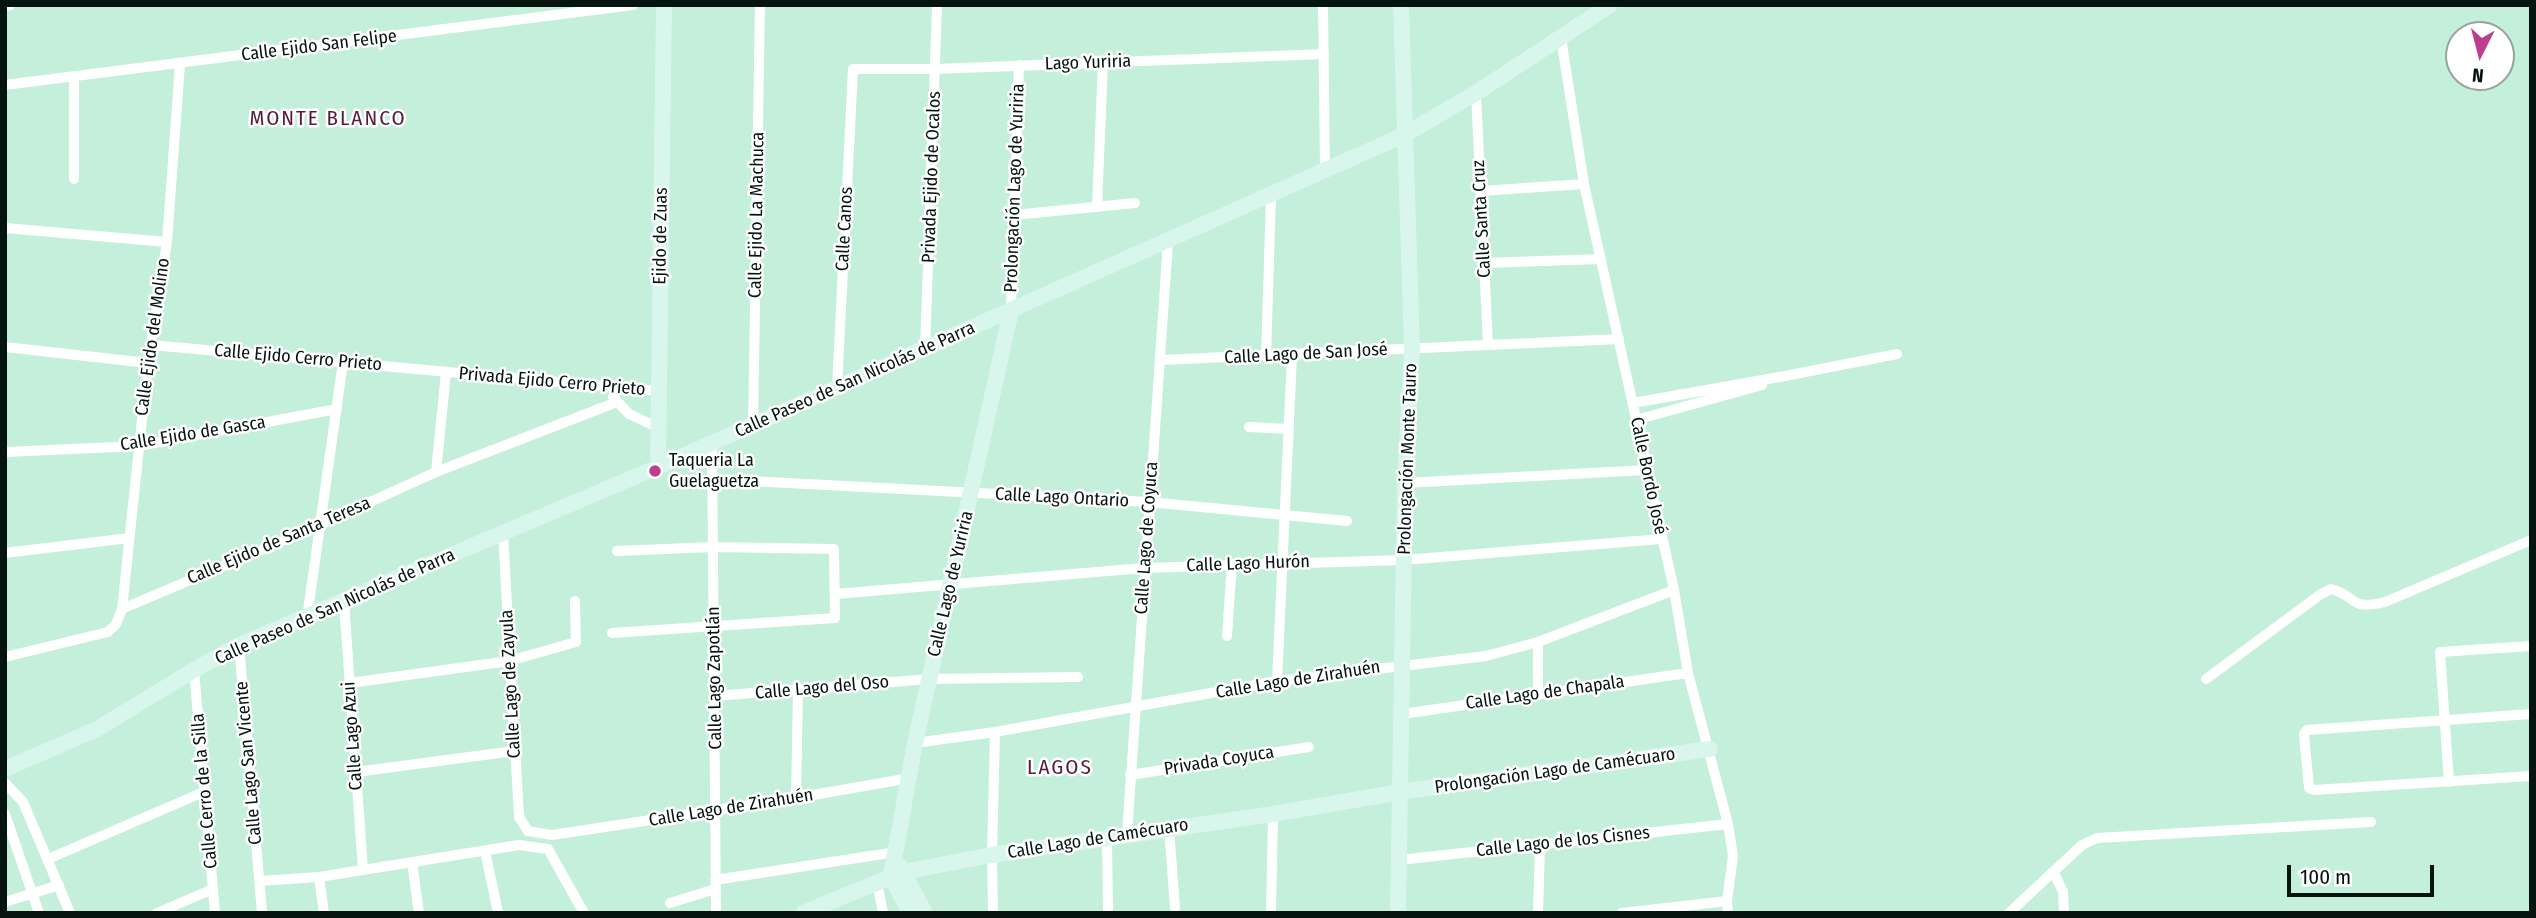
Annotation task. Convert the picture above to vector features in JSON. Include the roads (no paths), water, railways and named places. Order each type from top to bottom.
[{"type":"street","points":[[5,6],[10,5]]},
{"type":"street","name":"Calle Ejido San Felipe","points":[[5,85],[633,5]]},
{"type":"street","name":"Ejido de Zuas","points":[[658,467],[664,5]]},
{"type":"street","name":"Calle Ejido La Machuca","points":[[753,425],[760,5]]},
{"type":"street","name":"Privada Ejido de Ocalos","points":[[925,349],[937,5]]},
{"type":"street","points":[[1323,5],[1325,171]]},
{"type":"street","name":"Prolongación Monte Tauro","points":[[1398,913],[1405,483],[1412,349],[1401,5]]},
{"type":"street","name":"Calle Paseo de San Nicolás de Parra","points":[[5,783],[8,768],[97,729],[239,645],[658,467],[1404,135],[1476,93],[1610,5]]},
{"type":"street","name":"Calle Bordo José","points":[[1560,38],[1584,184],[1674,590],[1688,673],[1728,824],[1733,856],[1728,913]]},
{"type":"street","name":"Lago Yuriria","points":[[852,69],[936,69],[1324,54]]},
{"type":"street","points":[[1097,207],[1103,62]]},
{"type":"street","name":"Calle Ejido del Molino","points":[[122,609],[148,363],[167,242],[180,64]]},
{"type":"street","name":"Prolongación Lago de Yuriria","points":[[1011,311],[1019,65]]},
{"type":"street","name":"Calle Canos","points":[[836,388],[852,69]]},
{"type":"street","points":[[74,76],[74,179]]},
{"type":"street","name":"Calle Santa Cruz","points":[[1476,93],[1488,345]]},
{"type":"street","points":[[1481,191],[1584,184]]},
{"type":"street","points":[[1266,357],[1271,196]]},
{"type":"street","points":[[1014,215],[1135,203]]},
{"type":"street","points":[[5,228],[167,242]]},
{"type":"street","name":"Calle Lago de Coyuca","points":[[1127,834],[1168,242]]},
{"type":"street","points":[[1485,263],[1601,259]]},
{"type":"street","name":"Calle Lago de Yuriria","points":[[896,855],[915,744],[1011,311]]},
{"type":"street","name":"Calle Lago de San José","points":[[1161,360],[1619,339]]},
{"type":"street","name":"Calle Ejido Cerro Prieto","points":[[151,345],[446,373]]},
{"type":"street","points":[[5,347],[148,363]]},
{"type":"street","points":[[1633,403],[1896,354]]},
{"type":"street","points":[[1277,681],[1292,356]]},
{"type":"street","points":[[307,618],[343,362]]},
{"type":"street","points":[[436,472],[446,373]]},
{"type":"street","name":"Privada Ejido Cerro Prieto","points":[[446,373],[659,391]]},
{"type":"street","points":[[1636,420],[1746,391],[1785,376]]},
{"type":"street","points":[[606,388],[629,415],[659,428]]},
{"type":"street","name":"Calle Ejido de Santa Teresa","points":[[122,609],[436,472],[617,402]]},
{"type":"street","name":"Calle Ejido de Gasca","points":[[5,452],[138,446],[337,409]]},
{"type":"street","points":[[1249,427],[1289,429]]},
{"type":"street","name":"Calle Lago Zapotlán","points":[[712,443],[716,913]]},
{"type":"street","points":[[1405,483],[1646,470]]},
{"type":"street","name":"Calle Lago Ontario","points":[[712,479],[1149,502],[1347,521]]},
{"type":"street","name":"Calle Lago de Zayula","points":[[503,534],[519,817],[528,831]]},
{"type":"street","points":[[5,553],[129,538]]},
{"type":"street","name":"Calle Lago Hurón","points":[[835,594],[1144,568],[1404,560],[1661,539]]},
{"type":"street","points":[[2206,679],[2331,589],[2353,603],[2368,606],[2531,540]]},
{"type":"street","points":[[612,634],[835,618],[834,549],[713,547],[617,551]]},
{"type":"street","points":[[1227,636],[1232,564]]},
{"type":"street","name":"Calle Lago de Zirahuén","points":[[915,744],[1277,681],[1486,656],[1538,642],[1674,590]]},
{"type":"street","points":[[349,683],[509,661],[576,642],[575,601]]},
{"type":"street","name":"Calle Lago Azui","points":[[344,602],[363,870]]},
{"type":"street","points":[[5,657],[108,632],[116,624],[122,609]]},
{"type":"street","points":[[1538,642],[1538,693]]},
{"type":"street","name":"Calle Lago San Vicente","points":[[239,645],[262,913]]},
{"type":"street","points":[[2449,782],[2440,652],[2531,646]]},
{"type":"street","name":"Calle Cerro de la Silla","points":[[194,670],[215,913]]},
{"type":"street","name":"Calle Lago de Chapala","points":[[1402,714],[1688,673]]},
{"type":"street","name":"Calle Lago del Oso","points":[[715,696],[930,679],[1078,677]]},
{"type":"street","points":[[796,798],[798,691]]},
{"type":"street","points":[[2531,714],[2307,730],[2304,734],[2309,788],[2314,790],[2531,776]]},
{"type":"street","points":[[993,913],[995,732]]},
{"type":"street","name":"Privada Coyuca","points":[[1130,775],[1309,747]]},
{"type":"street","name":"Prolongación Lago de Camécuaro","points":[[1400,792],[1710,749]]},
{"type":"street","points":[[356,772],[514,751]]},
{"type":"street","name":"Calle Lago de Zirahuén","points":[[528,831],[552,835],[910,778]]},
{"type":"street","points":[[5,783],[23,802],[70,913]]},
{"type":"street","points":[[48,859],[206,791]]},
{"type":"street","name":"Calle Lago de Camécuaro","points":[[803,913],[890,877],[992,855],[1273,814],[1400,792]]},
{"type":"street","points":[[5,814],[39,913]]},
{"type":"street","points":[[1271,913],[1273,814]]},
{"type":"street","points":[[2009,913],[2082,845],[2097,838],[2371,822]]},
{"type":"street","name":"Calle Lago de los Cisnes","points":[[1399,860],[1728,824]]},
{"type":"street","points":[[1169,828],[1175,908]]},
{"type":"street","points":[[519,845],[528,831]]},
{"type":"street","points":[[552,835],[548,849],[584,913]]},
{"type":"street","points":[[1107,837],[1108,913]]},
{"type":"street","points":[[259,881],[319,877],[519,845],[548,849]]},
{"type":"street","points":[[1538,913],[1540,845]]},
{"type":"street","points":[[485,851],[498,913]]},
{"type":"street","points":[[670,903],[715,885],[896,855],[883,913]]},
{"type":"street","points":[[412,862],[419,913]]},
{"type":"street","points":[[2054,873],[2063,892],[2064,913]]},
{"type":"street","points":[[319,877],[324,913]]},
{"type":"street","points":[[890,877],[910,913]]},
{"type":"street","points":[[890,877],[925,913]]},
{"type":"street","points":[[5,902],[59,885]]},
{"type":"street","points":[[157,913],[213,889]]},
{"type":"street","points":[[1622,913],[1727,901]]},
{"type":"place","name":"Taqueria La Guelaguetza","points":[[655,471]]},
{"type":"district","name":"MONTE BLANCO","points":[[328,119]]},
{"type":"district","name":"LAGOS","points":[[1060,768]]}]
